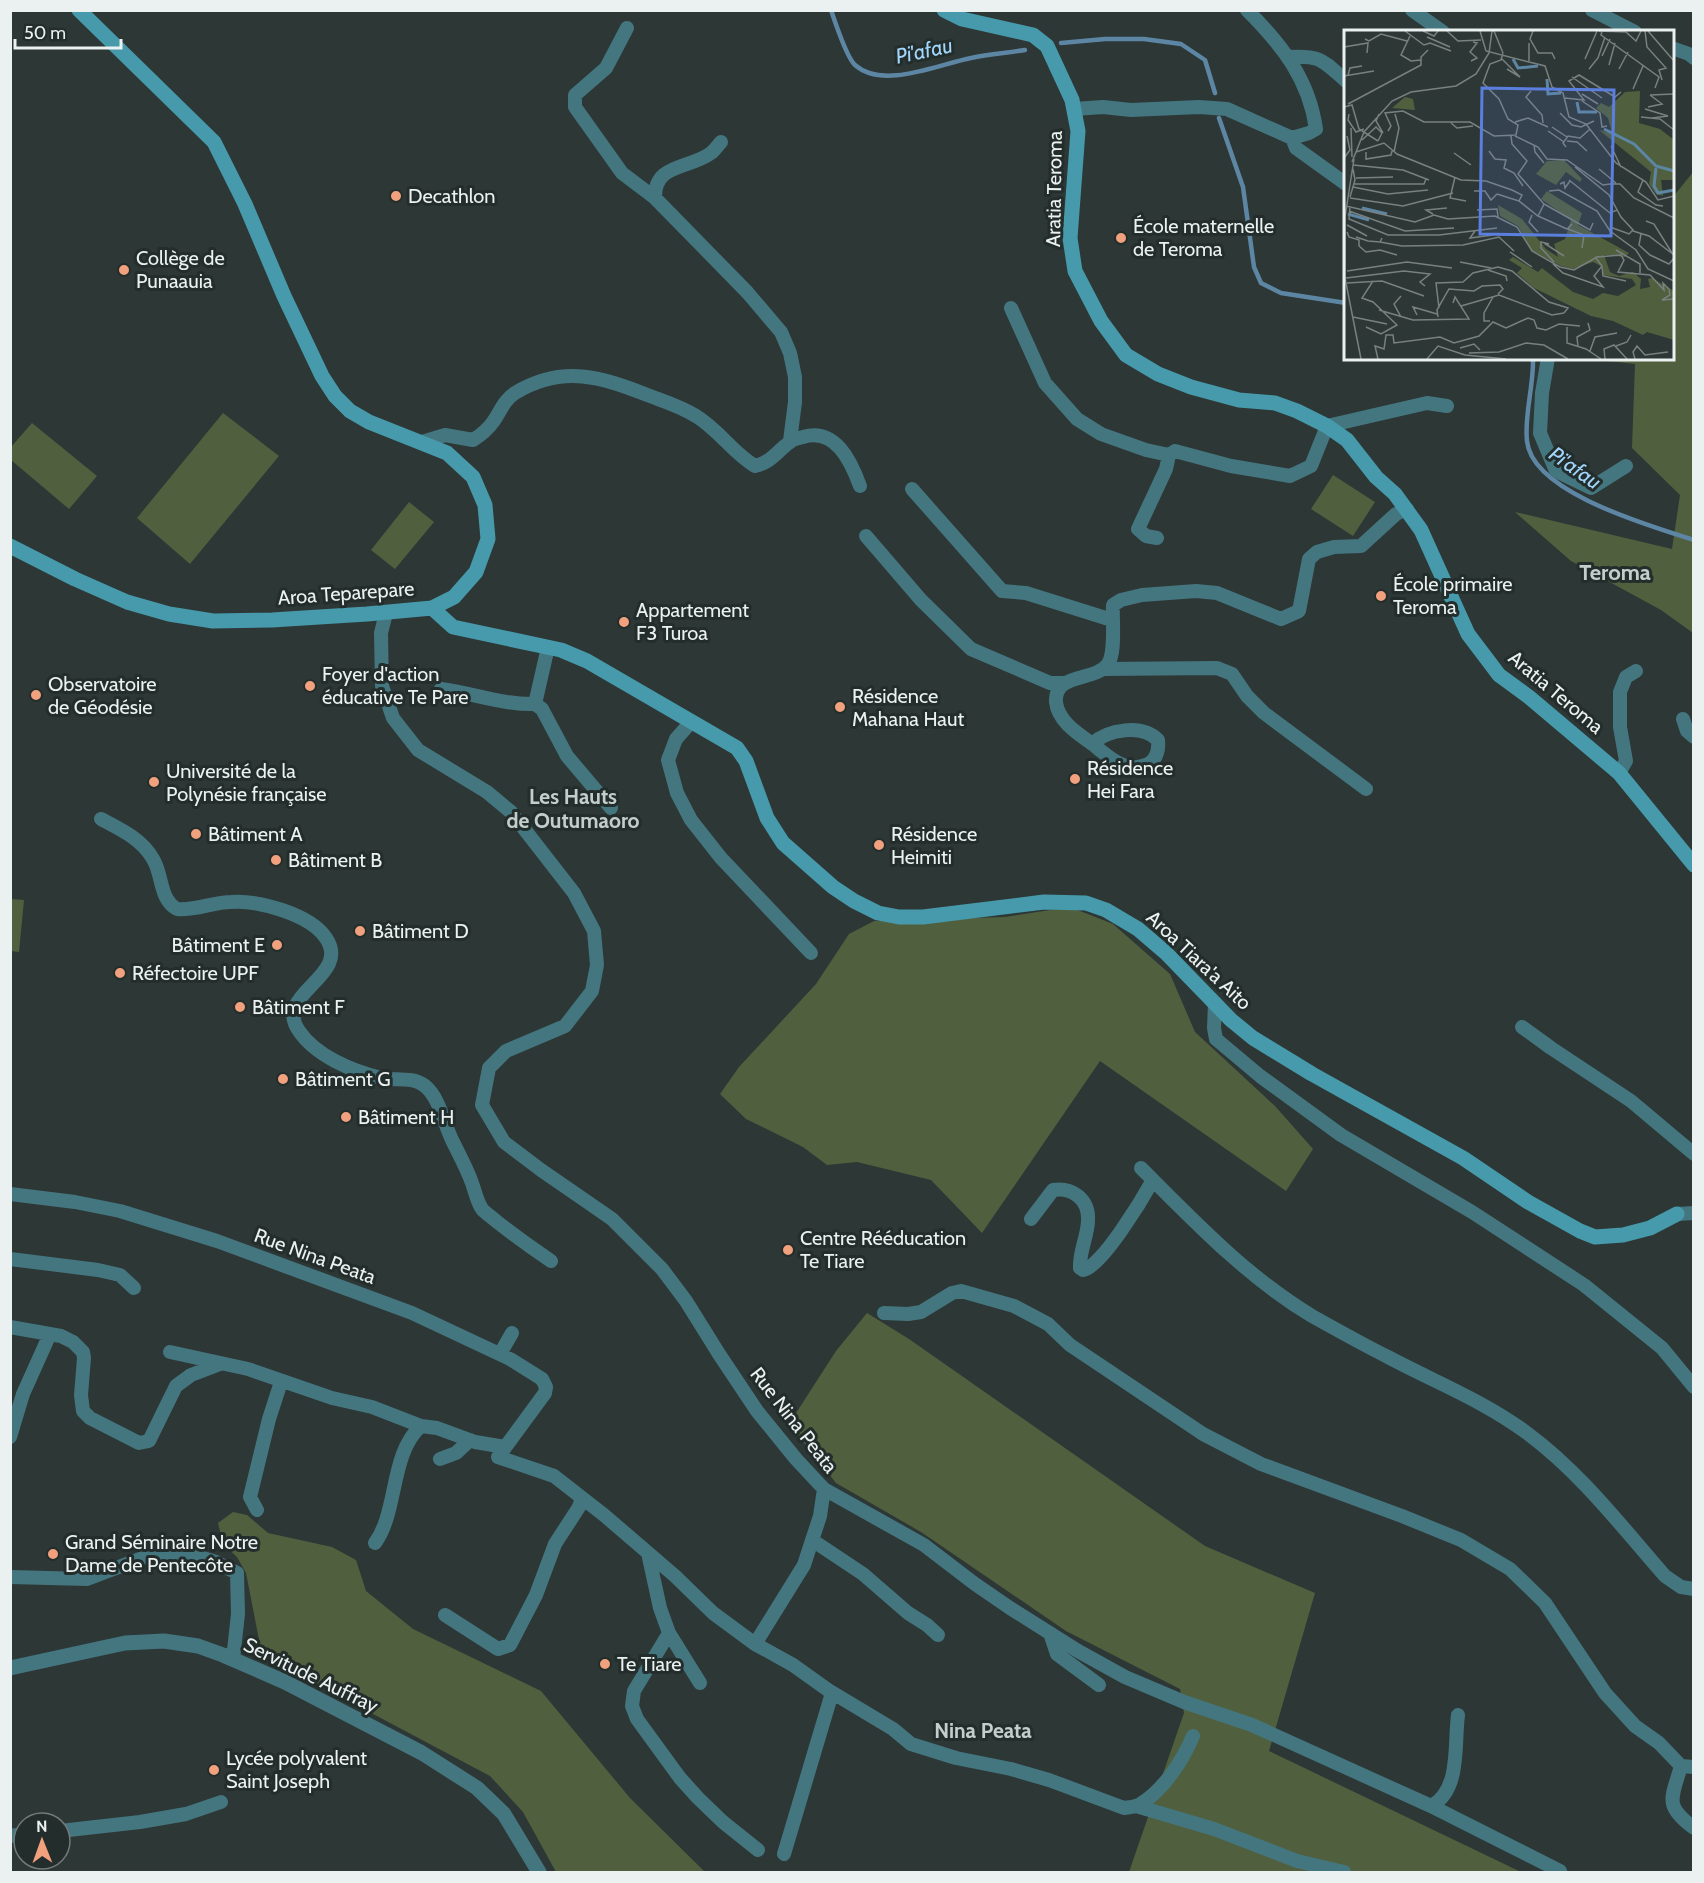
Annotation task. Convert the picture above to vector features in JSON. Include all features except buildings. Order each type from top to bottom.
[{"type":"main road","name":"Aroa Teparepare","points":[[10,546],[85,584],[127,602],[169,614],[213,621],[272,621],[432,608],[454,597],[476,572],[488,539],[485,505],[473,477],[447,453],[369,422],[350,411],[335,396],[317,366],[284,297],[245,204],[214,142],[79,10]]},
{"type":"main road","name":"Aratia Teroma","points":[[944,10],[962,19],[1033,35],[1047,46],[1072,100],[1078,131],[1070,238],[1075,271],[1101,321],[1125,355],[1158,374],[1191,387],[1239,400],[1275,403],[1297,411],[1327,426],[1347,440],[1376,477],[1395,494],[1421,530],[1468,634],[1499,675],[1529,697],[1619,773],[1694,865]]},
{"type":"main road","name":"Aroa Tiara'a Aito","points":[[432,608],[453,627],[561,650],[587,661],[737,748],[746,761],[767,818],[783,843],[833,887],[878,913],[898,917],[923,917],[1044,902],[1086,903],[1106,910],[1138,929],[1166,953],[1231,1020],[1262,1044],[1462,1158],[1528,1202],[1580,1231],[1595,1237],[1623,1236],[1650,1228],[1677,1214]]},
{"type":"street","points":[[1074,110],[1103,107],[1131,110],[1199,107],[1227,109],[1292,138],[1316,129],[1313,113],[1297,70],[1268,31],[1248,10]]},
{"type":"street","points":[[1412,10],[1440,30]]},
{"type":"street","points":[[1592,10],[1631,30]]},
{"type":"street","points":[[422,442],[445,435],[473,440],[494,421],[506,399],[517,392],[558,376],[604,379],[678,407],[697,416],[715,430],[733,450],[755,466],[764,464],[781,452],[790,441],[795,402],[795,376],[790,352],[781,332],[747,292],[655,198],[622,173],[575,107],[575,95],[606,68],[627,28]]},
{"type":"street","points":[[1674,49],[1694,58]]},
{"type":"street","points":[[1288,57],[1308,55],[1318,58],[1344,79]]},
{"type":"street","points":[[1292,138],[1296,148],[1344,183]]},
{"type":"street","points":[[655,198],[654,186],[663,174],[712,153],[721,142]]},
{"type":"street","points":[[1011,308],[1045,383],[1077,419],[1101,434],[1146,450],[1169,455]]},
{"type":"street","points":[[1548,360],[1542,393],[1540,433],[1557,471],[1591,488],[1626,466]]},
{"type":"street","points":[[1157,538],[1146,536],[1138,529],[1166,469],[1169,455],[1175,451],[1231,466],[1290,476],[1311,466],[1327,426],[1427,403],[1447,406]]},
{"type":"street","points":[[790,441],[810,435],[825,435],[834,441],[846,457],[860,486]]},
{"type":"street","points":[[912,489],[1002,591],[1026,593],[1112,620]]},
{"type":"street","points":[[1103,669],[1109,663],[1112,653],[1113,605],[1121,600],[1142,595],[1196,591],[1218,593],[1281,619],[1291,616],[1299,611],[1313,554],[1334,548],[1361,546],[1390,520],[1407,509]]},
{"type":"street","points":[[866,536],[921,600],[971,649],[1050,683],[1064,683],[1103,669],[1217,668],[1233,674],[1247,696],[1264,713],[1366,789]]},
{"type":"street","name":"Rue Nina Peata","points":[[386,613],[381,633],[382,686],[393,718],[418,750],[487,792],[511,812],[574,892],[594,931],[597,966],[592,991],[566,1026],[506,1051],[489,1068],[482,1105],[504,1142],[612,1219],[662,1269],[686,1301],[718,1354],[757,1411],[824,1489],[820,1516],[804,1565],[755,1644]]},
{"type":"street","points":[[535,704],[548,647]]},
{"type":"street","name":"Aratia Teroma","points":[[1619,773],[1626,761],[1620,728],[1620,692],[1622,682],[1636,671]]},
{"type":"street","points":[[1064,683],[1058,690],[1056,701],[1058,712],[1070,727],[1092,744]]},
{"type":"street","points":[[441,689],[520,704],[535,704],[542,709],[567,756],[611,808]]},
{"type":"street","points":[[1683,719],[1687,732],[1694,737]]},
{"type":"street","points":[[692,722],[676,739],[668,760],[677,793],[691,820],[721,858],[811,953]]},
{"type":"street","points":[[100,819],[138,841],[147,850],[154,860],[167,900],[177,909],[190,910],[231,902],[261,904],[282,910],[318,929],[327,939],[331,957],[330,965],[304,992],[297,1003],[293,1015],[297,1029],[314,1047],[345,1066],[380,1078],[415,1081],[426,1086],[433,1095],[482,1209],[516,1237],[551,1261]]},
{"type":"street","points":[[1215,1003],[1216,1039],[1238,1059],[1341,1135],[1465,1208],[1584,1285],[1662,1348],[1694,1387]]},
{"type":"street","points":[[1522,1026],[1631,1101],[1684,1148],[1694,1154]]},
{"type":"street","points":[[1141,1168],[1211,1238],[1263,1283],[1311,1315],[1389,1358],[1491,1408],[1528,1433],[1562,1461],[1665,1576],[1681,1587],[1694,1589]]},
{"type":"street","points":[[1031,1219],[1053,1190],[1063,1189],[1079,1195],[1089,1218],[1080,1257],[1080,1268],[1088,1270],[1100,1260],[1140,1204],[1153,1180]]},
{"type":"street","name":"Rue Nina Peata","points":[[10,1194],[75,1202],[120,1211],[218,1241],[412,1312],[500,1354],[542,1379],[546,1387],[545,1393],[505,1447]]},
{"type":"street","points":[[1677,1214],[1694,1213]]},
{"type":"street","points":[[10,1259],[120,1275],[134,1288]]},
{"type":"street","points":[[884,1313],[921,1312],[952,1293],[962,1291],[1014,1306],[1048,1324],[1070,1346],[1203,1434],[1261,1464],[1402,1516],[1462,1541],[1510,1569],[1545,1603],[1605,1693],[1635,1726],[1687,1766],[1671,1798],[1680,1818],[1694,1828]]},
{"type":"street","points":[[10,1326],[61,1336],[73,1342],[83,1352],[82,1411],[90,1419],[139,1443],[149,1441],[176,1386],[191,1375],[220,1364]]},
{"type":"street","points":[[500,1354],[512,1333]]},
{"type":"street","points":[[10,1437],[23,1394],[50,1334]]},
{"type":"street","points":[[171,1352],[248,1370],[332,1398],[372,1407],[421,1426],[437,1428],[470,1440],[505,1447],[498,1457],[554,1476],[648,1553],[713,1613],[755,1644],[793,1665],[832,1693],[893,1729],[911,1744],[956,1758],[1011,1769],[1049,1780],[1124,1808],[1143,1803],[1163,1783],[1188,1750],[1193,1736]]},
{"type":"street","points":[[257,1509],[250,1497],[269,1419],[281,1382]]},
{"type":"street","points":[[375,1543],[387,1515],[407,1444],[421,1426]]},
{"type":"street","points":[[440,1459],[456,1453],[470,1440]]},
{"type":"street","points":[[824,1489],[924,1545],[975,1584],[1050,1633],[1154,1691],[1252,1725],[1431,1806],[1560,1871]]},
{"type":"street","points":[[445,1615],[498,1650],[510,1645],[536,1595],[555,1544],[579,1507],[582,1498]]},
{"type":"street","points":[[812,1540],[863,1574],[908,1613],[938,1635]]},
{"type":"street","points":[[648,1553],[660,1608],[669,1633],[700,1683]]},
{"type":"street","points":[[10,1577],[87,1579],[153,1554],[196,1556],[216,1562],[237,1573],[238,1614],[233,1659]]},
{"type":"street","points":[[669,1633],[634,1691],[632,1706],[637,1719],[680,1778],[698,1798],[758,1850]]},
{"type":"street","points":[[1050,1633],[1057,1654],[1099,1684]]},
{"type":"street","name":"Servitude Auffray","points":[[10,1668],[125,1643],[164,1641],[198,1646],[233,1659],[285,1682],[422,1753],[477,1788],[504,1814],[539,1872]]},
{"type":"street","points":[[784,1854],[832,1693]]},
{"type":"street","points":[[1431,1806],[1440,1802],[1449,1789],[1454,1766],[1458,1715]]},
{"type":"street","points":[[72,1830],[174,1816],[221,1802]]},
{"type":"street","points":[[1136,1806],[1214,1829],[1297,1861],[1344,1872]]},
{"type":"green space","points":[[1693,172],[1693,633],[1661,610],[1571,561],[1515,512],[1672,549],[1680,495],[1632,448],[1635,364],[1598,360],[1674,360],[1674,196]]},
{"type":"green space","points":[[223,413],[279,456],[190,564],[137,518]]},
{"type":"green space","points":[[32,423],[97,476],[69,509],[11,460],[11,447]]},
{"type":"green space","points":[[1333,475],[1375,502],[1353,536],[1311,509]]},
{"type":"green space","points":[[409,502],[434,522],[395,569],[371,550]]},
{"type":"green space","points":[[11,899],[24,900],[19,952],[11,951]]},
{"type":"green space","points":[[1070,907],[1113,924],[1170,974],[1195,1032],[1275,1106],[1313,1149],[1286,1191],[1100,1061],[982,1233],[931,1180],[857,1162],[827,1165],[803,1147],[746,1119],[720,1094],[739,1067],[816,984],[849,934],[874,921],[1005,917]]},
{"type":"green space","points":[[867,1313],[909,1339],[1205,1546],[1315,1593],[1269,1751],[1521,1872],[1129,1872],[1184,1713],[1180,1689],[1066,1631],[921,1532],[836,1483],[789,1424],[836,1351]]},
{"type":"green space","points":[[233,1512],[247,1515],[268,1533],[332,1547],[356,1560],[366,1591],[413,1629],[541,1691],[630,1798],[705,1872],[556,1872],[523,1812],[490,1776],[262,1655],[246,1573],[237,1557],[223,1544],[218,1523]]},
{"type":"waterway","name":"Pi'afau","points":[[831,10],[848,55],[855,65],[867,72],[880,75],[912,73],[984,55],[1025,50]]},
{"type":"waterway","name":"Pi'afau","points":[[1061,43],[1105,39],[1144,39],[1181,44],[1205,60],[1215,93]]},
{"type":"waterway","name":"Pi'afau","points":[[1219,118],[1243,187],[1254,267],[1261,283],[1281,293],[1344,303]]},
{"type":"waterway","name":"Pi'afau","points":[[1533,360],[1526,431],[1534,460],[1549,476],[1596,505],[1694,540]]},
{"type":"place","name":"Decathlon","points":[[396,196]]},
{"type":"place","name":"École maternelle de Teroma","points":[[1121,238]]},
{"type":"place","name":"Collège de Punaauia","points":[[124,270]]},
{"type":"place","name":"École primaire Teroma","points":[[1381,596]]},
{"type":"place","name":"Appartement F3 Turoa","points":[[624,622]]},
{"type":"place","name":"Foyer d'action éducative Te Pare","points":[[310,686]]},
{"type":"place","name":"Observatoire de Géodésie","points":[[36,695]]},
{"type":"place","name":"Résidence Mahana Haut","points":[[840,707]]},
{"type":"place","name":"Résidence Hei Fara","points":[[1075,779]]},
{"type":"place","name":"Université de la Polynésie française","points":[[154,782]]},
{"type":"place","name":"Bâtiment A","points":[[196,834]]},
{"type":"place","name":"Résidence Heimiti","points":[[879,845]]},
{"type":"place","name":"Bâtiment B","points":[[276,860]]},
{"type":"place","name":"Bâtiment D","points":[[360,931]]},
{"type":"place","name":"Bâtiment E","points":[[277,945]]},
{"type":"place","name":"Réfectoire UPF","points":[[120,973]]},
{"type":"place","name":"Bâtiment F","points":[[240,1007]]},
{"type":"place","name":"Bâtiment G","points":[[283,1079]]},
{"type":"place","name":"Bâtiment H","points":[[346,1117]]},
{"type":"place","name":"Centre Rééducation Te Tiare","points":[[788,1250]]},
{"type":"place","name":"Grand Séminaire Notre Dame de Pentecôte","points":[[53,1554]]},
{"type":"place","name":"Te Tiare","points":[[605,1664]]},
{"type":"place","name":"Lycée polyvalent Saint Joseph","points":[[214,1770]]},
{"type":"district","name":"Teroma","points":[[1615,572]]},
{"type":"district","name":"Les Hauts de Outumaoro","points":[[573,809]]},
{"type":"district","name":"Nina Peata","points":[[983,1731]]}]
